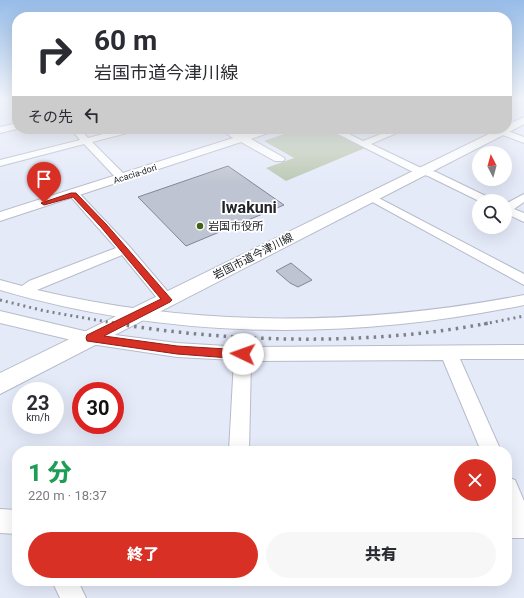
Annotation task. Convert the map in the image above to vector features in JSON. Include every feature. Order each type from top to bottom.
[{"type":"street","points":[[80,134],[122,178]]},
{"type":"street","points":[[0,163],[113,134]]},
{"type":"street","points":[[234,134],[279,159]]},
{"type":"street","name":"Acacia-dori","points":[[0,218],[254,134]]},
{"type":"street","points":[[342,134],[473,194]]},
{"type":"street","points":[[363,144],[389,134]]},
{"type":"street","name":"岩国市道今津川線","points":[[0,384],[494,134]]},
{"type":"street","points":[[511,134],[524,140]]},
{"type":"street","points":[[74,194],[124,249],[167,300]]},
{"type":"street","points":[[371,197],[524,280]]},
{"type":"street","points":[[512,205],[524,197]]},
{"type":"street","points":[[512,212],[524,218]]},
{"type":"street","points":[[24,292],[34,285],[124,249]]},
{"type":"street","points":[[0,285],[66,302],[137,315],[249,323],[316,324],[387,320],[454,313],[524,300]]},
{"type":"street","points":[[0,317],[90,338],[177,350],[243,354],[524,352]]},
{"type":"street","points":[[449,353],[489,446]]},
{"type":"street","points":[[239,446],[243,354]]},
{"type":"street","points":[[512,505],[518,526]]},
{"type":"street","points":[[0,522],[12,522]]},
{"type":"street","points":[[67,586],[73,598]]},
{"type":"green space","points":[[284,134],[335,134],[365,148],[286,181],[266,168],[294,158],[264,141]]},
{"type":"building","name":"岩国市役所","points":[[228,166],[284,205],[186,246],[138,197]]},
{"type":"building","points":[[291,263],[312,280],[298,287],[290,283],[276,271]]},
{"type":"railway","points":[[0,300],[45,311],[119,324]]},
{"type":"railway","points":[[489,323],[524,316]]},
{"type":"railway","points":[[112,323],[205,335],[301,339],[396,336],[489,323]]},
{"type":"railway","points":[[484,324],[489,323]]},
{"type":"place","name":"岩国市役所","points":[[200,226]]},
{"type":"district","name":"Iwakuni","points":[[249,207]]},
{"type":"route","points":[[44,203],[74,194],[124,249],[167,300],[90,338],[177,350],[243,354]]}]
